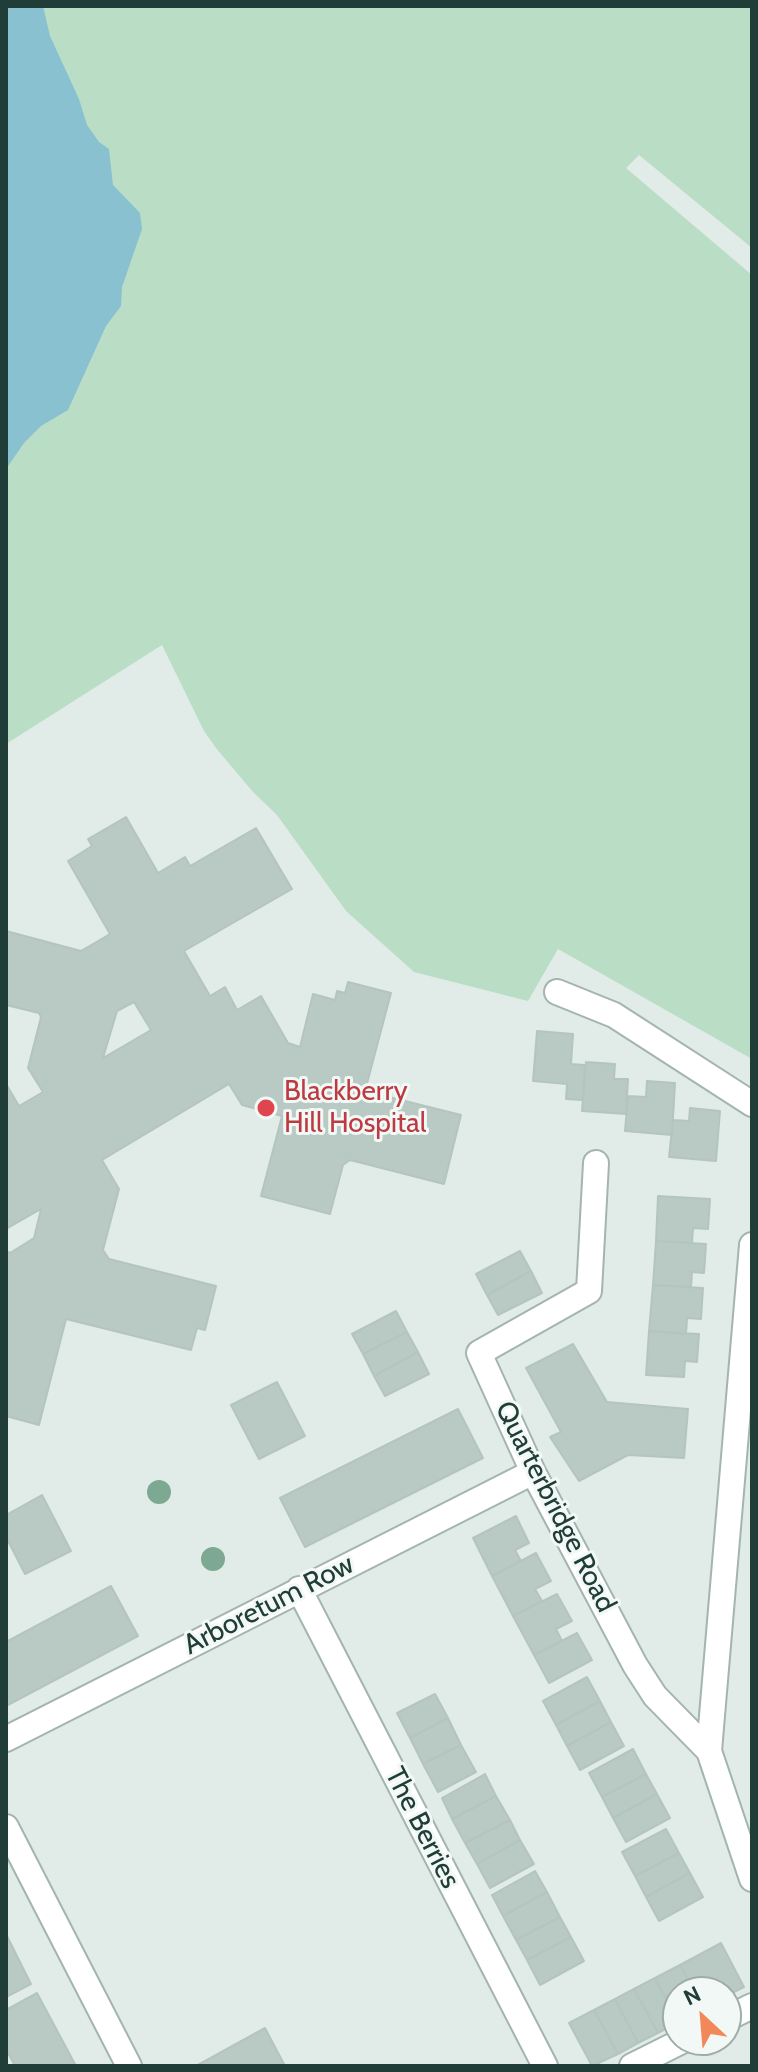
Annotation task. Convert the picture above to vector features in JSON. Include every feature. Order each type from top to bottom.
[{"type":"street","points":[[557,992],[614,1015],[752,1104]]},
{"type":"street","name":"Quarterbridge Road","points":[[596,1163],[589,1291],[479,1353],[533,1472],[635,1665],[655,1696],[709,1751],[752,1879]]},
{"type":"street","points":[[709,1751],[744,1469],[752,1245]]},
{"type":"street","name":"Arboretum Row","points":[[6,1739],[533,1472]]},
{"type":"street","name":"The Berries","points":[[299,1589],[545,2066]]},
{"type":"street","points":[[6,1827],[129,2066]]},
{"type":"street","points":[[632,2066],[662,2051]]},
{"type":"green space","points":[[6,6],[752,6],[752,248],[639,155],[626,168],[752,275],[752,1059],[558,949],[528,1001],[414,972],[346,911],[277,815],[216,748],[204,731],[162,645],[6,744]]},
{"type":"water","points":[[6,6],[43,6],[50,36],[79,99],[87,125],[99,142],[109,149],[113,185],[140,213],[142,229],[122,287],[121,306],[106,326],[68,410],[41,426],[24,443],[6,469]]},
{"type":"building","points":[[126,817],[158,873],[185,857],[190,866],[256,828],[292,889],[184,951],[210,996],[225,987],[237,1010],[261,996],[288,1043],[300,1047],[313,994],[335,1000],[337,991],[345,993],[348,982],[391,993],[365,1091],[461,1115],[444,1184],[350,1160],[343,1165],[330,1214],[261,1196],[282,1116],[242,1105],[229,1084],[102,1160],[119,1189],[103,1250],[109,1259],[216,1286],[205,1330],[197,1328],[191,1350],[66,1319],[39,1425],[6,1416],[6,1251],[10,1253],[34,1238],[41,1209],[6,1229],[6,1084],[19,1106],[43,1092],[28,1068],[41,1017],[39,1013],[6,1005],[6,931],[81,951],[110,934],[68,861],[92,846],[88,839]],"holes":[[[134,1002],[151,1030],[103,1058],[117,1011]]]},
{"type":"building","points":[[537,1031],[573,1034],[571,1064],[585,1065],[583,1100],[566,1099],[567,1084],[533,1081]]},
{"type":"building","points":[[586,1062],[615,1064],[614,1079],[628,1079],[626,1114],[582,1111]]},
{"type":"building","points":[[647,1081],[675,1083],[672,1135],[625,1131],[628,1096],[646,1097]]},
{"type":"building","points":[[690,1108],[720,1111],[716,1161],[669,1157],[673,1120],[689,1121]]},
{"type":"building","points":[[658,1196],[710,1199],[708,1229],[693,1228],[692,1243],[656,1241]]},
{"type":"building","points":[[656,1241],[706,1244],[704,1273],[692,1272],[691,1287],[653,1285]]},
{"type":"building","points":[[520,1251],[531,1271],[487,1295],[476,1274]]},
{"type":"building","points":[[531,1271],[542,1293],[498,1315],[487,1295]]},
{"type":"building","points":[[653,1285],[703,1288],[701,1319],[687,1318],[686,1334],[649,1331]]},
{"type":"building","points":[[396,1311],[407,1332],[363,1354],[352,1334]]},
{"type":"building","points":[[649,1331],[699,1334],[697,1362],[685,1361],[684,1377],[646,1375]]},
{"type":"building","points":[[407,1332],[418,1352],[374,1376],[363,1354]]},
{"type":"building","points":[[573,1344],[607,1402],[688,1409],[684,1458],[628,1455],[579,1481],[550,1437],[561,1432],[526,1368]]},
{"type":"building","points":[[418,1352],[429,1374],[385,1396],[374,1376]]},
{"type":"building","points":[[277,1382],[305,1436],[259,1459],[231,1405]]},
{"type":"building","points":[[458,1409],[483,1458],[305,1547],[280,1498]]},
{"type":"building","points":[[42,1495],[71,1551],[25,1574],[6,1537],[6,1515]]},
{"type":"building","points":[[516,1516],[529,1543],[515,1550],[521,1561],[492,1576],[473,1538]]},
{"type":"building","points":[[536,1553],[551,1581],[535,1589],[542,1601],[513,1616],[492,1576]]},
{"type":"building","points":[[111,1586],[138,1636],[6,1706],[6,1642]]},
{"type":"building","points":[[557,1594],[572,1621],[556,1629],[562,1641],[534,1655],[513,1616]]},
{"type":"building","points":[[577,1633],[592,1660],[549,1683],[534,1655]]},
{"type":"building","points":[[587,1677],[600,1701],[556,1725],[543,1701]]},
{"type":"building","points":[[435,1694],[448,1718],[410,1738],[397,1713]]},
{"type":"building","points":[[600,1701],[611,1722],[567,1746],[556,1725]]},
{"type":"building","points":[[448,1718],[461,1745],[423,1764],[410,1738]]},
{"type":"building","points":[[611,1722],[624,1746],[580,1770],[567,1746]]},
{"type":"building","points":[[461,1745],[476,1772],[438,1792],[423,1764]]},
{"type":"building","points":[[633,1749],[646,1774],[602,1797],[589,1773]]},
{"type":"building","points":[[485,1774],[496,1796],[452,1819],[442,1798]]},
{"type":"building","points":[[646,1774],[657,1794],[613,1818],[602,1797]]},
{"type":"building","points":[[657,1794],[670,1818],[626,1842],[613,1818]]},
{"type":"building","points":[[496,1796],[510,1820],[465,1843],[452,1819]]},
{"type":"building","points":[[510,1820],[520,1840],[477,1864],[465,1843]]},
{"type":"building","points":[[666,1829],[679,1853],[635,1876],[622,1852]]},
{"type":"building","points":[[520,1840],[534,1864],[490,1888],[477,1864]]},
{"type":"building","points":[[679,1853],[690,1873],[646,1897],[635,1876]]},
{"type":"building","points":[[535,1871],[547,1892],[503,1916],[492,1895]]},
{"type":"building","points":[[690,1873],[703,1897],[659,1921],[646,1897]]},
{"type":"building","points":[[547,1892],[560,1917],[516,1940],[503,1916]]},
{"type":"building","points":[[560,1917],[571,1937],[527,1960],[516,1940]]},
{"type":"building","points":[[6,1934],[31,1984],[6,1997]]},
{"type":"building","points":[[571,1937],[584,1961],[540,1985],[527,1960]]},
{"type":"building","points":[[721,1943],[738,1976],[686,1976],[680,1965]]},
{"type":"building","points":[[680,1965],[686,1976],[662,1976],[662,1991],[655,1978]]},
{"type":"building","points":[[655,1978],[662,1991],[662,2031],[658,2033],[634,1989]]},
{"type":"building","points":[[634,1989],[658,2033],[638,2043],[615,1999]]},
{"type":"building","points":[[37,1993],[76,2066],[15,2066],[6,2049],[6,2010]]},
{"type":"building","points":[[615,1999],[638,2043],[618,2054],[594,2010]]},
{"type":"building","points":[[594,2010],[618,2054],[592,2066],[569,2023]]},
{"type":"building","points":[[265,2028],[285,2066],[196,2066]]},
{"type":"place","name":"Blackberry Hill Hospital","points":[[266,1108]]}]
